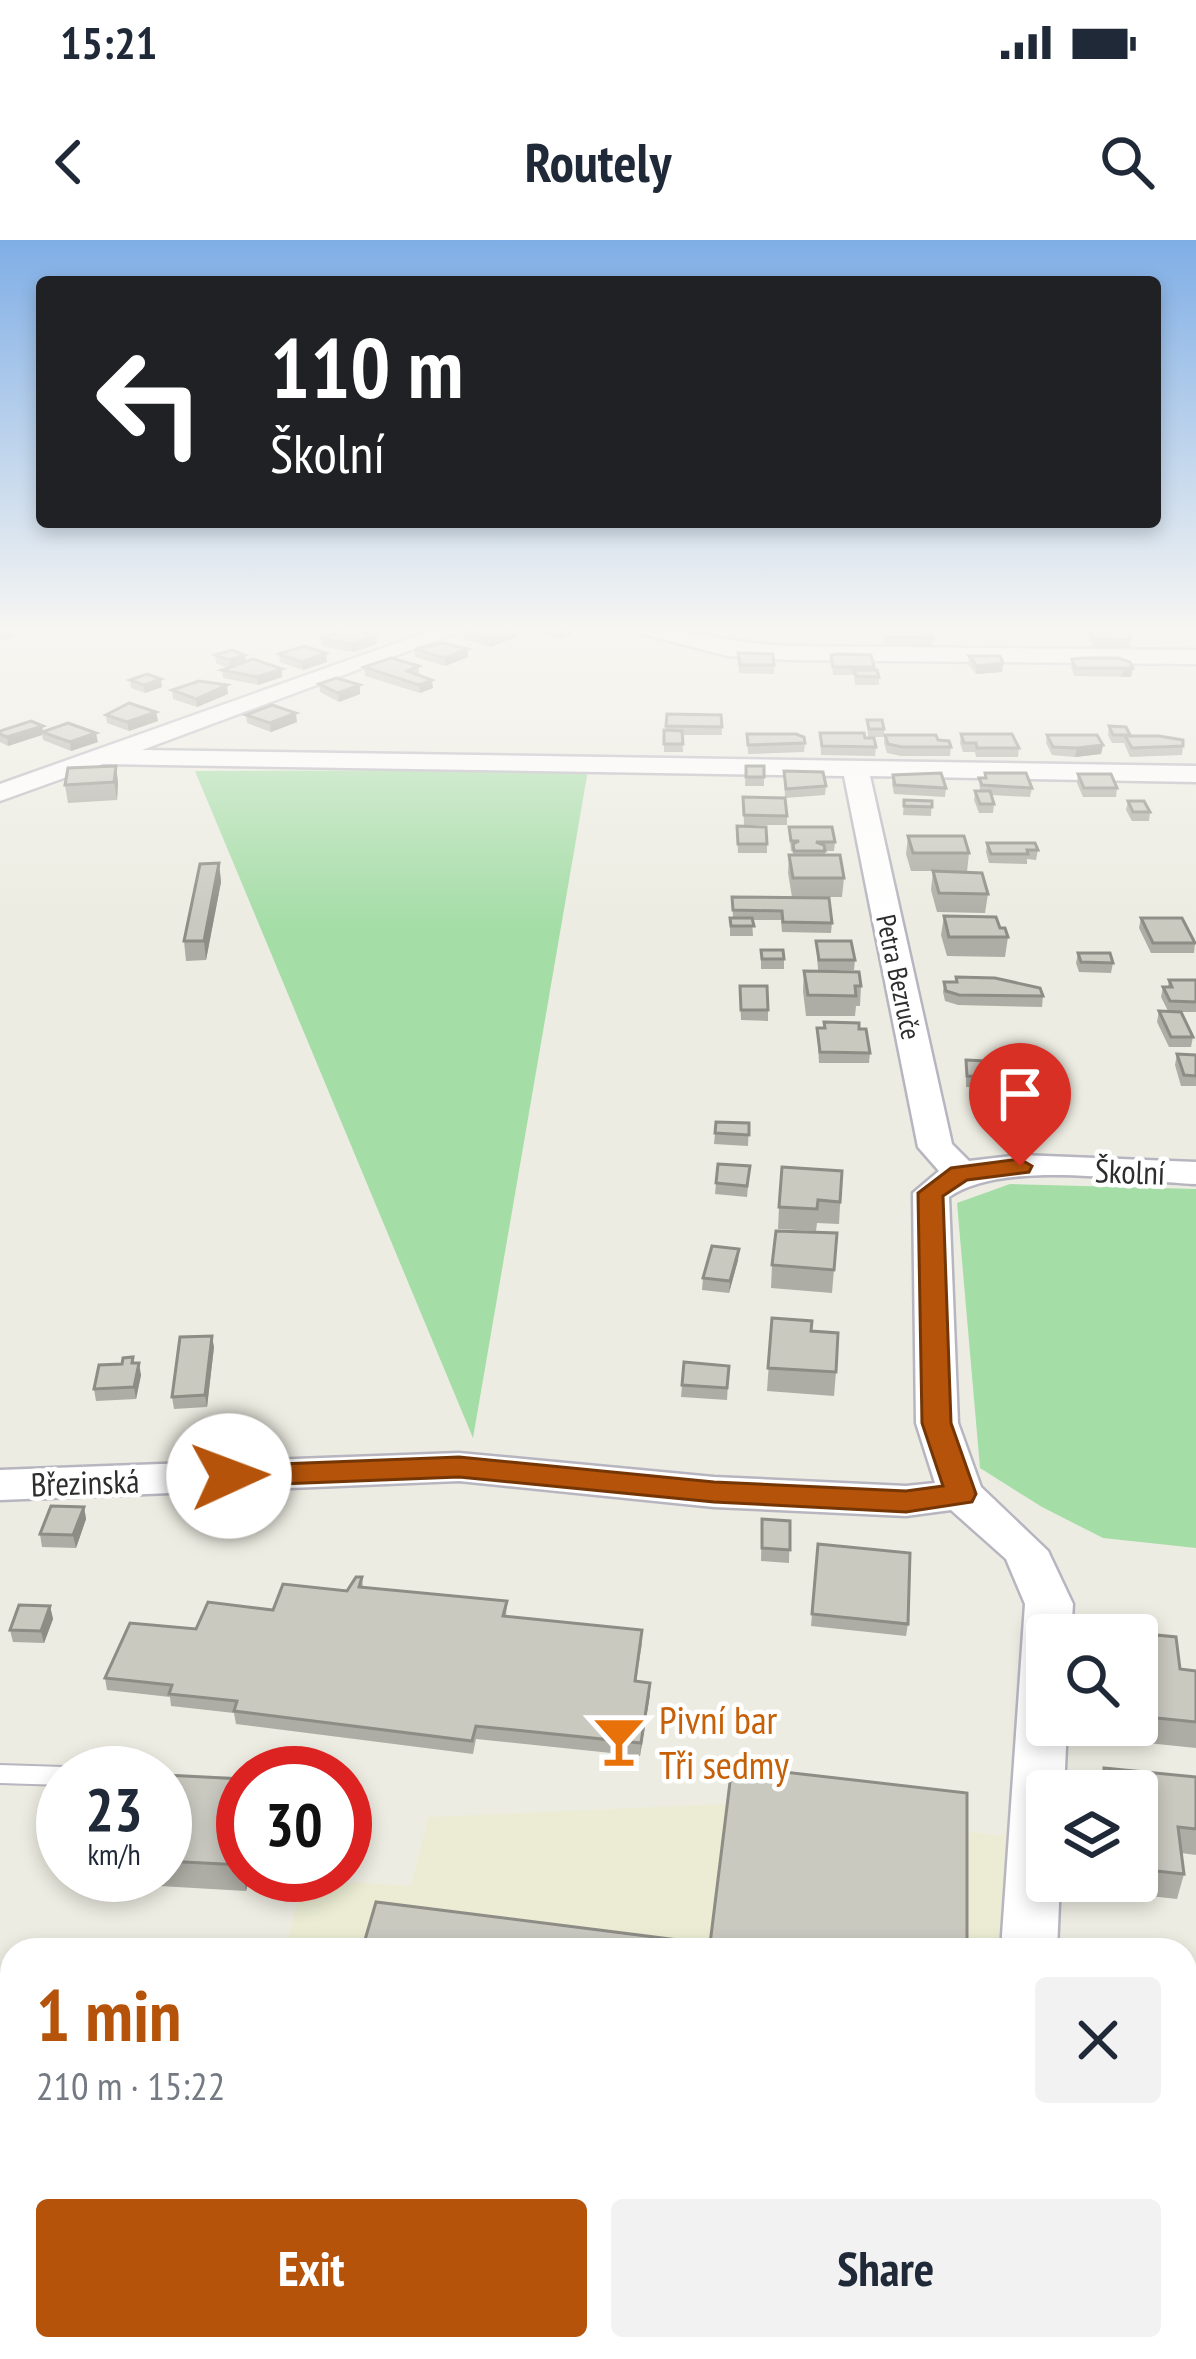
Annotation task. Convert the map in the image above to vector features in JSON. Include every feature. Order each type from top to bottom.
[{"type":"street","points":[[0,793],[183,727]]},
{"type":"street","points":[[99,757],[1196,774]]},
{"type":"street","name":"Petra Bezruče","points":[[856,771],[935,1147],[960,1173]]},
{"type":"street","name":"Školní","points":[[960,1173],[1020,1166],[1196,1173]]},
{"type":"street","points":[[960,1173],[931,1193],[937,1423],[961,1494],[1024,1551],[1049,1604],[1030,1938]]},
{"type":"street","name":"Březinská","points":[[0,1485],[459,1467],[729,1493],[906,1501],[961,1494]]},
{"type":"lane","points":[[0,1774],[36,1775]]},
{"type":"shaded area","points":[[726,1804],[1012,1837],[1006,1938],[289,1938],[297,1902],[372,1902],[372,1883],[411,1886],[428,1817]]},
{"type":"green space","points":[[588,770],[473,1438],[195,771]]},
{"type":"green space","points":[[1010,1184],[1196,1189],[1196,1548],[1103,1538],[980,1468],[957,1203]]},
{"type":"building","points":[[13,727],[40,727],[7,737],[0,731]]},
{"type":"building","points":[[79,727],[96,733],[70,742],[42,732]]},
{"type":"building","points":[[1109,727],[1126,727],[1130,735],[1113,735]]},
{"type":"building","points":[[664,730],[682,731],[683,744],[664,744]]},
{"type":"building","points":[[820,733],[864,733],[865,738],[874,738],[876,747],[822,746]]},
{"type":"building","points":[[747,734],[796,734],[805,743],[748,745]]},
{"type":"building","points":[[961,734],[1012,734],[1019,748],[977,748],[976,743],[964,743]]},
{"type":"building","points":[[885,735],[936,735],[951,747],[902,747],[888,744]]},
{"type":"building","points":[[1047,735],[1097,735],[1103,745],[1053,747]]},
{"type":"building","points":[[1125,736],[1183,740],[1183,746],[1132,748]]},
{"type":"building","points":[[116,766],[114,782],[65,785],[68,768]]},
{"type":"building","points":[[746,766],[764,766],[764,777],[746,777]]},
{"type":"building","points":[[784,771],[823,772],[826,786],[786,789]]},
{"type":"building","points":[[941,773],[946,788],[895,785],[893,775]]},
{"type":"building","points":[[985,773],[1026,773],[1032,788],[982,785],[979,778],[986,778]]},
{"type":"building","points":[[1078,774],[1111,774],[1117,788],[1084,788]]},
{"type":"building","points":[[975,791],[990,791],[994,804],[980,804]]},
{"type":"building","points":[[743,797],[785,798],[787,816],[744,815]]},
{"type":"building","points":[[904,800],[932,801],[932,807],[904,806]]},
{"type":"building","points":[[1128,801],[1144,801],[1150,812],[1133,812]]},
{"type":"building","points":[[737,826],[766,827],[767,844],[738,844]]},
{"type":"building","points":[[789,827],[832,827],[835,842],[816,842],[825,851],[794,851],[793,844],[799,841],[791,841]]},
{"type":"building","points":[[908,836],[964,836],[969,853],[913,853]]},
{"type":"building","points":[[987,843],[1035,843],[1038,850],[991,854]]},
{"type":"building","points":[[789,855],[840,855],[844,878],[793,878]]},
{"type":"building","points":[[219,863],[204,941],[184,941],[200,864]]},
{"type":"building","points":[[933,871],[982,873],[988,894],[939,893]]},
{"type":"building","points":[[732,897],[829,898],[832,923],[783,922],[782,911],[733,910]]},
{"type":"building","points":[[944,916],[996,917],[1008,937],[949,937]]},
{"type":"building","points":[[730,918],[752,918],[754,926],[731,926]]},
{"type":"building","points":[[1141,918],[1182,918],[1195,943],[1153,943]]},
{"type":"building","points":[[816,941],[851,941],[855,960],[819,960]]},
{"type":"building","points":[[761,950],[783,950],[784,959],[762,959]]},
{"type":"building","points":[[1078,953],[1110,953],[1113,963],[1081,962]]},
{"type":"building","points":[[804,971],[859,972],[861,986],[855,986],[856,996],[808,995]]},
{"type":"building","points":[[956,977],[995,978],[1040,988],[1043,996],[946,991],[944,982],[957,982]]},
{"type":"building","points":[[1169,980],[1196,980],[1196,1002],[1170,1001],[1163,987],[1172,987]]},
{"type":"building","points":[[740,986],[767,986],[768,1010],[741,1010]]},
{"type":"building","points":[[1159,1011],[1181,1012],[1193,1037],[1171,1037]]},
{"type":"building","points":[[824,1022],[859,1023],[859,1029],[866,1029],[870,1053],[820,1052],[817,1028],[825,1028]]},
{"type":"building","points":[[1177,1054],[1196,1055],[1196,1076],[1184,1075]]},
{"type":"building","points":[[966,1060],[1006,1062],[1007,1078],[967,1076]]},
{"type":"building","points":[[979,1085],[1047,1086],[1052,1112],[995,1109],[994,1101],[980,1100]]},
{"type":"building","points":[[716,1122],[749,1123],[749,1135],[715,1133]]},
{"type":"building","points":[[718,1164],[750,1166],[747,1186],[716,1183]]},
{"type":"building","points":[[782,1167],[842,1171],[840,1202],[818,1200],[817,1209],[779,1207]]},
{"type":"building","points":[[776,1231],[837,1233],[834,1270],[772,1265]]},
{"type":"building","points":[[712,1246],[739,1249],[730,1281],[703,1278]]},
{"type":"building","points":[[772,1318],[812,1321],[811,1331],[838,1333],[836,1372],[768,1368]]},
{"type":"building","points":[[212,1336],[205,1395],[172,1397],[180,1337]]},
{"type":"building","points":[[133,1357],[132,1363],[139,1363],[134,1387],[94,1389],[99,1365],[122,1364],[123,1358]]},
{"type":"building","points":[[684,1362],[729,1366],[727,1388],[682,1385]]},
{"type":"building","points":[[51,1506],[84,1507],[73,1535],[40,1534]]},
{"type":"building","points":[[762,1519],[790,1521],[790,1550],[762,1548]]},
{"type":"building","points":[[818,1544],[910,1553],[908,1624],[812,1614]]},
{"type":"building","points":[[356,1577],[362,1577],[359,1587],[507,1601],[503,1616],[642,1630],[635,1681],[650,1683],[641,1743],[476,1726],[472,1741],[234,1711],[237,1701],[169,1694],[172,1685],[105,1678],[130,1623],[196,1629],[208,1602],[273,1610],[283,1584],[347,1591]]},
{"type":"building","points":[[19,1605],[50,1606],[41,1631],[10,1630]]},
{"type":"building","points":[[1158,1635],[1176,1637],[1180,1669],[1196,1671],[1196,1722],[1158,1718]]},
{"type":"building","points":[[732,1766],[967,1793],[967,1938],[711,1938]]},
{"type":"building","points":[[1158,1773],[1196,1777],[1196,1829],[1178,1827],[1184,1874],[1158,1871]]},
{"type":"building","points":[[192,1776],[216,1778],[216,1864],[192,1862]]},
{"type":"building","points":[[376,1902],[662,1938],[366,1938]]},
{"type":"place","name":"Pivní bar Tři sedmy","points":[[619,1741]]},
{"type":"route","points":[[229,1476],[459,1467],[714,1492],[906,1501],[961,1494],[937,1423],[931,1193],[960,1173],[1020,1166]]}]
